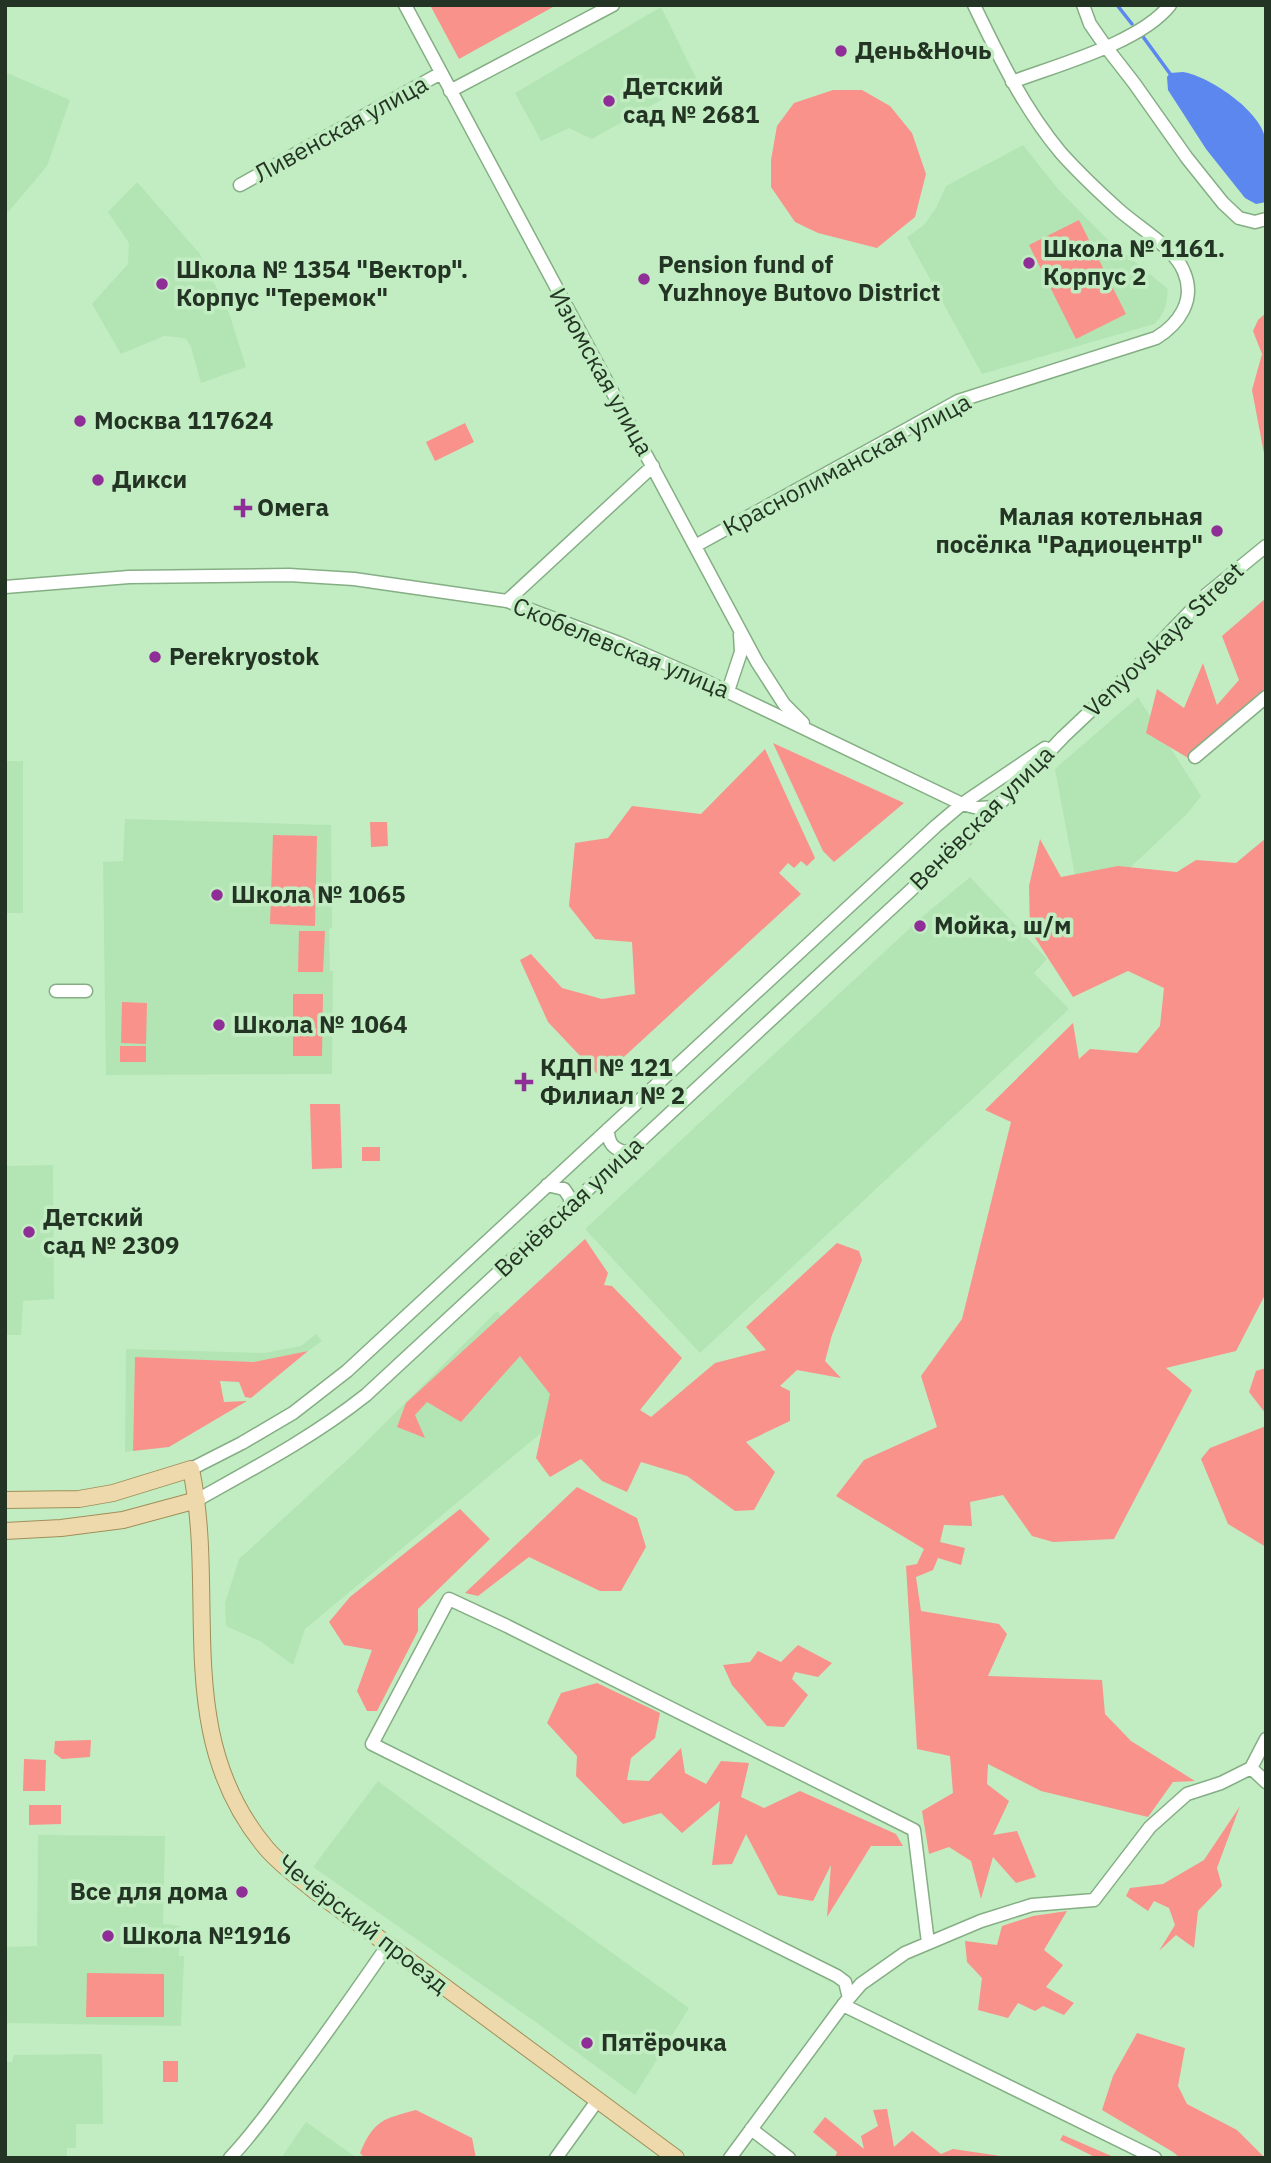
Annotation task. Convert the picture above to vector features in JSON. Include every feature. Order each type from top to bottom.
[{"type":"main road","name":"Венёвская улица","points":[[5,1500],[79,1499],[113,1493],[191,1469]]},
{"type":"main road","name":"Чечёрский проезд","points":[[191,1469],[197,1500],[203,1675],[216,1758],[248,1821],[267,1848],[294,1874],[676,2158]]},
{"type":"main road","name":"Венёвская улица","points":[[5,1531],[61,1528],[123,1520],[197,1500]]},
{"type":"street","name":"Изюмская улица","points":[[405,5],[740,630],[784,704],[810,730]]},
{"type":"street","name":"Ливенская улица","points":[[450,91],[613,5]]},
{"type":"street","name":"Краснолиманская улица","points":[[695,546],[958,401],[1156,338],[1171,329],[1185,310],[1189,284],[1178,260],[1119,210],[1062,153],[1012,82],[974,5]]},
{"type":"street","points":[[1083,5],[1090,24],[1187,158],[1239,218],[1255,222],[1266,219]]},
{"type":"street","points":[[1012,82],[1106,47],[1145,26],[1164,13],[1170,5]]},
{"type":"street","name":"Ливенская улица","points":[[240,185],[441,73]]},
{"type":"street","points":[[507,601],[653,466]]},
{"type":"street","name":"Venyovskaya Street","points":[[1063,737],[1138,666],[1206,595],[1266,546]]},
{"type":"street","name":"Скобелевская улица","points":[[5,587],[129,577],[289,575],[354,579],[507,601],[619,643],[727,691],[962,804]]},
{"type":"street","points":[[727,691],[741,652],[740,630]]},
{"type":"street","points":[[1195,757],[1266,696]]},
{"type":"street","name":"Венёвская улица","points":[[191,1469],[293,1413],[347,1371],[936,826],[962,804],[1063,737]]},
{"type":"street","name":"Венёвская улица","points":[[197,1500],[294,1447],[366,1395],[965,840],[1063,737]]},
{"type":"street","points":[[928,786],[941,804],[941,818],[936,826]]},
{"type":"street","points":[[962,804],[978,808],[996,807]]},
{"type":"street","points":[[962,804],[970,812],[973,825],[965,840]]},
{"type":"street","points":[[56,991],[86,990]]},
{"type":"street","points":[[608,1129],[614,1148],[628,1153]]},
{"type":"street","points":[[547,1185],[564,1189],[570,1198],[570,1206]]},
{"type":"street","points":[[846,2001],[845,1982],[837,1976],[372,1744],[449,1599],[914,1830],[928,1943]]},
{"type":"street","points":[[730,2158],[861,1984],[905,1953],[981,1921],[1032,1905],[1094,1900],[1150,1827],[1187,1794],[1222,1783],[1251,1768],[1266,1739]]},
{"type":"street","points":[[1251,1768],[1266,1782]]},
{"type":"street","points":[[230,2158],[296,2074],[388,1945]]},
{"type":"street","points":[[846,2001],[1155,2158]]},
{"type":"street","points":[[556,2158],[597,2101]]},
{"type":"street","points":[[751,2129],[789,2158]]},
{"type":"shaded area","points":[[430,5],[552,5],[553,7],[459,59]]},
{"type":"shaded area","points":[[661,7],[697,80],[592,139],[569,128],[541,141],[515,93]]},
{"type":"shaded area","points":[[5,72],[70,100],[47,166],[5,216]]},
{"type":"shaded area","points":[[833,90],[862,90],[890,106],[912,133],[926,174],[915,217],[877,248],[818,233],[795,222],[771,187],[771,160],[777,126],[794,103]]},
{"type":"shaded area","name":"Школа № 1161. Корпус 2","points":[[1023,145],[1058,189],[1105,237],[1168,289],[1166,305],[1154,324],[982,374],[907,237],[924,225],[946,186]]},
{"type":"shaded area","name":"Школа № 1354 \"Вектор\". Корпус \"Теремок\"","points":[[137,182],[200,254],[229,313],[246,367],[201,383],[191,347],[186,339],[177,337],[164,336],[121,354],[92,304],[128,264],[129,243],[108,212]]},
{"type":"shaded area","points":[[1079,220],[1126,314],[1076,339],[1029,245]]},
{"type":"shaded area","points":[[1266,313],[1266,464],[1252,390],[1262,354],[1253,331],[1258,320]]},
{"type":"shaded area","points":[[465,423],[474,442],[435,461],[426,442]]},
{"type":"shaded area","points":[[1266,598],[1266,701],[1195,762],[1146,733],[1157,689],[1184,708],[1203,663],[1217,705],[1239,680],[1222,636]]},
{"type":"shaded area","points":[[1138,697],[1201,796],[1187,814],[1082,913],[1055,769]]},
{"type":"shaded area","points":[[773,743],[904,803],[834,862],[823,851]]},
{"type":"shaded area","points":[[765,749],[815,858],[807,866],[801,861],[794,868],[788,863],[779,873],[801,894],[601,1078],[548,1022],[520,960],[531,954],[562,988],[602,999],[635,994],[632,942],[595,939],[569,906],[575,843],[608,838],[632,806],[701,814]]},
{"type":"shaded area","points":[[5,761],[23,761],[23,913],[5,913]]},
{"type":"shaded area","points":[[125,819],[331,825],[332,928],[329,929],[330,971],[333,971],[332,1074],[106,1075],[103,862],[123,861]]},
{"type":"shaded area","points":[[370,822],[387,822],[388,846],[371,847]]},
{"type":"shaded area","points":[[273,835],[317,836],[315,926],[270,924]]},
{"type":"shaded area","points":[[1266,838],[1266,1293],[1236,1351],[1166,1368],[1192,1390],[1114,1539],[1053,1542],[1032,1536],[1003,1495],[970,1502],[972,1526],[944,1525],[940,1542],[965,1548],[961,1565],[938,1558],[933,1570],[916,1577],[921,1611],[999,1624],[1007,1634],[988,1676],[1102,1680],[1105,1714],[1131,1741],[1195,1781],[1173,1782],[1148,1817],[1041,1791],[988,1764],[987,1784],[1009,1801],[993,1835],[1017,1831],[1036,1877],[1016,1883],[993,1857],[981,1899],[971,1861],[949,1847],[929,1854],[922,1811],[953,1793],[950,1756],[917,1749],[906,1566],[917,1564],[924,1549],[836,1496],[864,1460],[937,1427],[921,1376],[962,1319],[1011,1122],[985,1110],[1073,1023],[1079,1059],[1090,1049],[1137,1053],[1160,1026],[1164,988],[1128,971],[1073,997],[1030,930],[1029,886],[1040,839],[1061,877],[1118,866],[1177,872],[1196,860],[1236,863]]},
{"type":"shaded area","points":[[970,877],[1047,959],[1034,973],[1069,1009],[700,1353],[585,1229],[922,917]]},
{"type":"shaded area","points":[[299,931],[325,931],[323,972],[298,972]]},
{"type":"shaded area","points":[[293,994],[323,994],[322,1056],[293,1056]]},
{"type":"shaded area","points":[[122,1002],[147,1003],[146,1044],[121,1043]]},
{"type":"shaded area","points":[[120,1046],[146,1046],[146,1062],[120,1062]]},
{"type":"shaded area","points":[[310,1104],[340,1104],[342,1168],[312,1169]]},
{"type":"shaded area","points":[[362,1147],[380,1147],[380,1161],[362,1161]]},
{"type":"shaded area","name":"Детский сад № 2309","points":[[53,1165],[54,1299],[23,1301],[21,1335],[5,1335],[5,1166]]},
{"type":"shaded area","points":[[585,1239],[608,1273],[604,1285],[612,1286],[682,1358],[640,1410],[651,1417],[715,1363],[766,1350],[746,1327],[837,1243],[859,1251],[862,1260],[832,1335],[825,1361],[841,1378],[797,1370],[780,1386],[790,1391],[790,1421],[746,1442],[775,1472],[754,1510],[735,1511],[687,1476],[641,1462],[627,1492],[602,1481],[581,1459],[550,1477],[536,1458],[550,1394],[520,1356],[461,1422],[427,1402],[415,1415],[425,1438],[397,1427],[406,1403]]},
{"type":"shaded area","points":[[497,1311],[576,1404],[305,1629],[293,1665],[260,1641],[226,1626],[225,1603],[239,1559],[357,1451]]},
{"type":"shaded area","points":[[316,1334],[322,1341],[308,1351],[257,1362],[135,1357],[133,1451],[125,1452],[126,1349],[264,1353],[301,1346]]},
{"type":"shaded area","points":[[308,1351],[251,1398],[245,1397],[239,1382],[220,1381],[224,1402],[247,1401],[169,1447],[133,1451],[135,1357],[254,1362]]},
{"type":"shaded area","points":[[1266,1368],[1266,1414],[1249,1392],[1256,1371]]},
{"type":"shaded area","points":[[1266,1426],[1266,1547],[1228,1524],[1201,1459],[1210,1448]]},
{"type":"shaded area","points":[[577,1487],[637,1518],[646,1547],[621,1591],[600,1591],[529,1557],[478,1596],[465,1593]]},
{"type":"shaded area","points":[[460,1509],[490,1539],[418,1609],[418,1631],[377,1711],[367,1711],[357,1691],[372,1650],[344,1645],[329,1622],[350,1597]]},
{"type":"shaded area","points":[[798,1645],[832,1663],[818,1677],[795,1672],[792,1679],[808,1695],[784,1727],[767,1726],[732,1685],[723,1665],[750,1662],[758,1651],[781,1662]]},
{"type":"shaded area","points":[[597,1683],[660,1713],[655,1738],[631,1758],[627,1780],[649,1781],[681,1748],[685,1773],[706,1784],[721,1761],[749,1763],[741,1797],[764,1808],[800,1791],[896,1834],[903,1846],[871,1846],[827,1917],[831,1865],[813,1901],[778,1895],[746,1834],[732,1864],[712,1865],[720,1801],[682,1833],[661,1813],[623,1824],[576,1776],[577,1756],[547,1723],[561,1693]]},
{"type":"shaded area","points":[[91,1740],[90,1757],[62,1759],[54,1753],[55,1741]]},
{"type":"shaded area","points":[[24,1759],[46,1760],[45,1791],[23,1791]]},
{"type":"shaded area","points":[[378,1781],[689,2008],[635,2095],[537,2023],[313,1867]]},
{"type":"shaded area","points":[[29,1805],[61,1805],[61,1824],[29,1825]]},
{"type":"shaded area","points":[[1240,1806],[1217,1868],[1222,1886],[1198,1911],[1194,1948],[1176,1935],[1159,1951],[1175,1925],[1169,1908],[1154,1901],[1148,1911],[1126,1896],[1130,1888],[1163,1884],[1204,1860]]},
{"type":"shaded area","name":"Школа №1916","points":[[38,1835],[165,1836],[163,1924],[180,1926],[179,1956],[184,1956],[181,2026],[5,2023],[5,1947],[37,1946]]},
{"type":"shaded area","points":[[1067,1911],[1044,1950],[1063,1965],[1046,1987],[1074,2003],[1064,2015],[1043,2006],[1035,2011],[1018,2003],[1008,2018],[978,2010],[982,1978],[967,1962],[965,1941],[997,1945],[1002,1926],[1033,1916]]},
{"type":"shaded area","points":[[87,1973],[164,1974],[164,2017],[86,2017]]},
{"type":"shaded area","points":[[1137,2033],[1185,2048],[1178,2086],[1187,2104],[1237,2130],[1265,2158],[1180,2158],[1102,2110],[1113,2076]]},
{"type":"shaded area","points":[[102,2054],[103,2124],[76,2124],[76,2148],[67,2148],[67,2158],[8,2158],[5,2152],[5,2062],[12,2062],[14,2055]]},
{"type":"shaded area","points":[[163,2061],[178,2061],[178,2082],[163,2082]]},
{"type":"shaded area","points":[[887,2109],[894,2147],[912,2131],[941,2154],[953,2149],[1014,2158],[835,2158],[837,2152],[813,2132],[825,2117],[864,2149],[861,2136],[878,2126],[873,2110]]},
{"type":"shaded area","points":[[416,2110],[472,2138],[476,2158],[365,2158],[360,2153],[370,2134],[381,2122]]},
{"type":"shaded area","points":[[306,2122],[357,2158],[281,2158]]},
{"type":"shaded area","points":[[1063,2135],[1116,2158],[1097,2158],[1060,2140]]},
{"type":"water","points":[[1183,72],[1206,80],[1232,96],[1261,127],[1267,152],[1266,202],[1256,204],[1245,198],[1206,149],[1168,90],[1167,77],[1170,73]]},
{"type":"waterway","points":[[1117,5],[1132,24]]},
{"type":"waterway","points":[[1141,34],[1171,75]]},
{"type":"place","name":"День&Ночь","points":[[841,51]]},
{"type":"place","name":"Детский сад № 2681","points":[[609,101]]},
{"type":"place","name":"Школа № 1161. Корпус 2","points":[[1029,263]]},
{"type":"place","name":"Pension fund of Yuzhnoye Butovo District","points":[[644,279]]},
{"type":"place","name":"Школа № 1354 \"Вектор\". Корпус \"Теремок\"","points":[[162,284]]},
{"type":"place","name":"Москва 117624","points":[[80,421]]},
{"type":"place","name":"Дикси","points":[[98,480]]},
{"type":"place","name":"Омега","points":[[243,508]]},
{"type":"place","name":"Малая котельная посёлка \"Радиоцентр\"","points":[[1217,531]]},
{"type":"place","name":"Perekryostok","points":[[155,657]]},
{"type":"place","name":"Школа № 1065","points":[[217,895]]},
{"type":"place","name":"Мойка, ш/м","points":[[920,926]]},
{"type":"place","name":"Школа № 1064","points":[[219,1025]]},
{"type":"place","name":"КДП № 121 Филиал № 2","points":[[524,1082]]},
{"type":"place","name":"Детский сад № 2309","points":[[29,1232]]},
{"type":"place","name":"Все для дома","points":[[242,1892]]},
{"type":"place","name":"Школа №1916","points":[[108,1936]]},
{"type":"place","name":"Пятёрочка","points":[[587,2043]]}]
